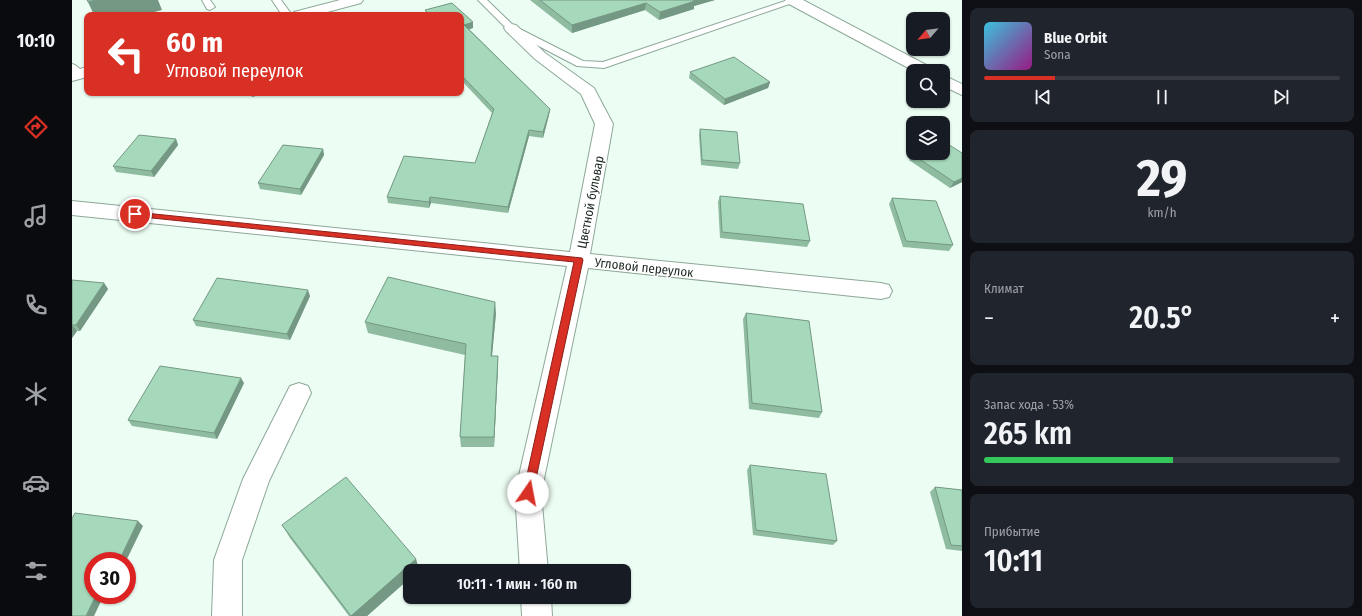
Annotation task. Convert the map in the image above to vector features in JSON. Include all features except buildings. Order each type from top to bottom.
[{"type":"street","points":[[310,12],[356,0]]},
{"type":"street","points":[[793,0],[913,64]]},
{"type":"street","name":"Цветной бульвар","points":[[511,28],[540,56],[588,91],[604,124],[579,260],[528,493],[533,564]]},
{"type":"street","points":[[950,84],[962,90]]},
{"type":"street","name":"Угловой переулок","points":[[72,208],[881,291]]},
{"type":"street","points":[[227,616],[228,560],[256,479],[299,393]]},
{"type":"street","points":[[536,604],[537,616]]},
{"type":"lane","points":[[276,0],[284,12]]},
{"type":"lane","name":"Цветной бульвар","points":[[482,0],[511,28]]},
{"type":"lane","points":[[511,28],[581,64],[604,65],[793,0]]},
{"type":"route","points":[[135,214],[579,260],[528,493]]}]
